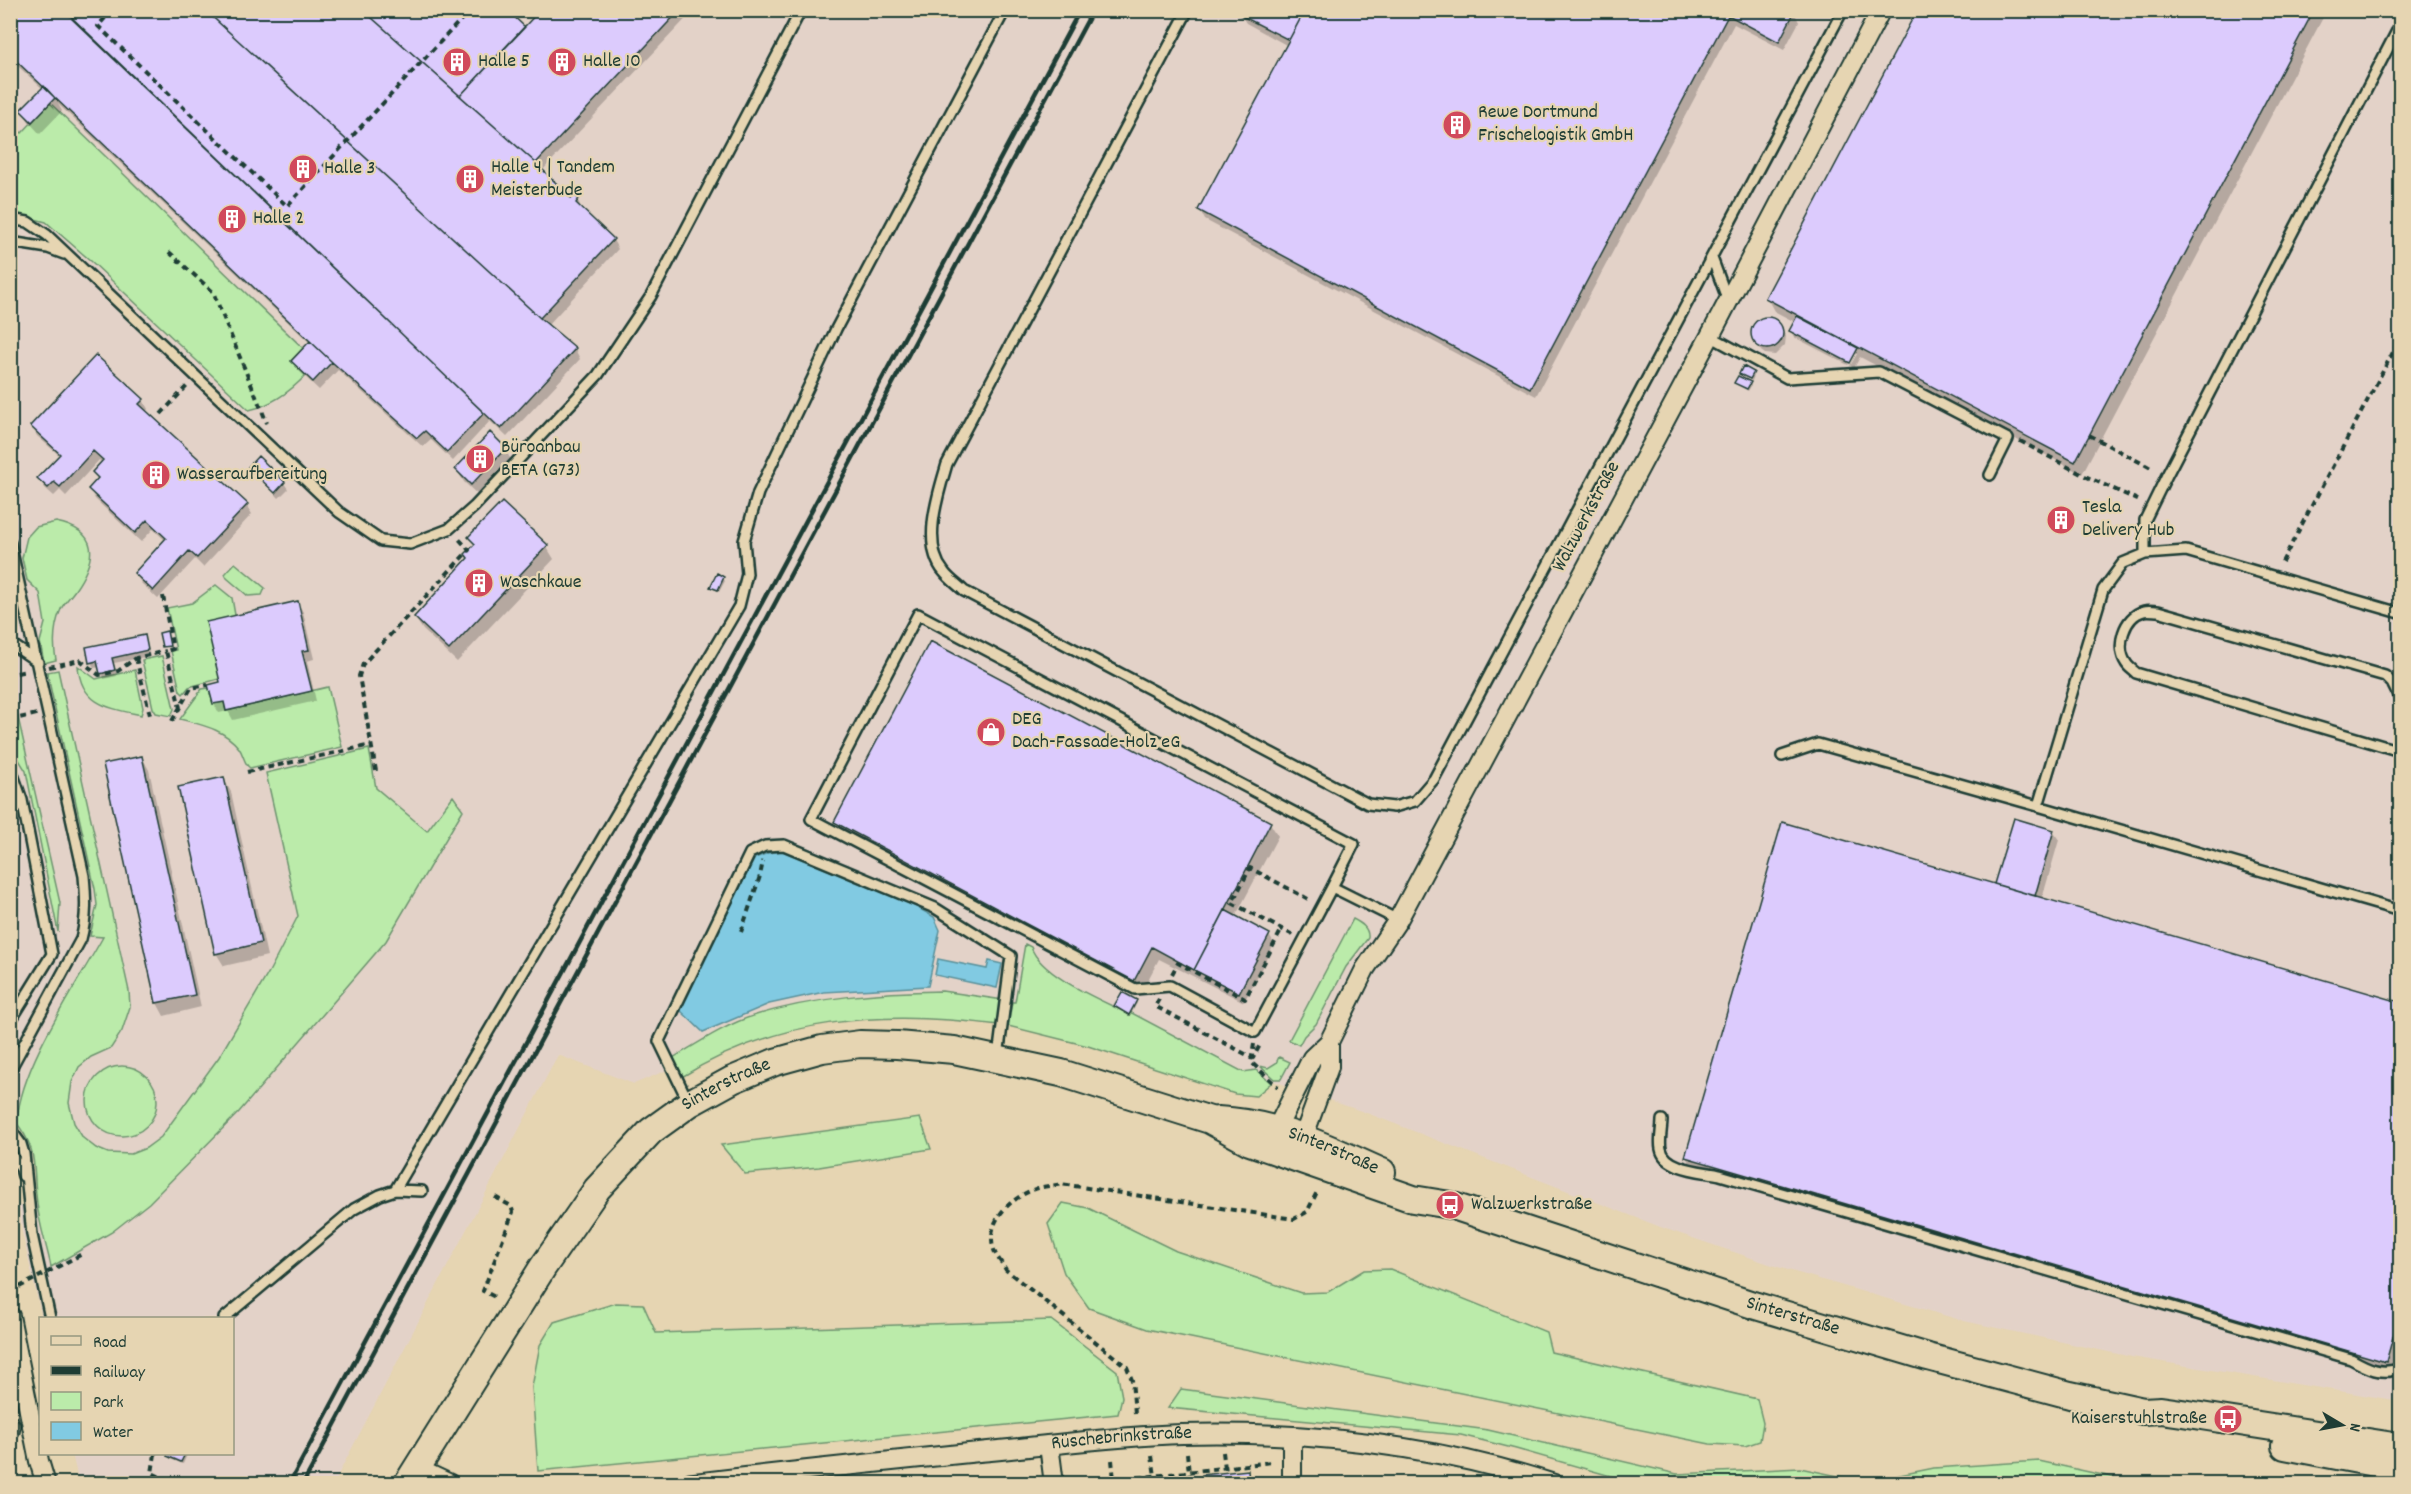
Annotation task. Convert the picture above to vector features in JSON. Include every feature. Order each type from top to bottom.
[{"type":"street","name":"Walzwerkstraße","points":[[1272,1138],[1312,1059],[1329,1042],[1365,969],[1398,920],[1881,10]]},
{"type":"street","name":"Walzwerkstraße","points":[[1300,1148],[1329,1067],[1329,1042]]},
{"type":"street","name":"Sinterstraße","points":[[412,1476],[543,1267],[597,1189],[651,1131],[690,1103],[732,1080],[775,1062],[822,1049],[860,1044],[954,1050],[1061,1073],[1209,1120],[1244,1139],[1272,1138],[1300,1148],[1413,1199],[1450,1205],[1753,1305],[2070,1395],[2143,1411],[2182,1413],[2400,1447]]},
{"type":"street","points":[[10,1316],[39,1461],[46,1484]]},
{"type":"street","name":"Sinterstraße","points":[[2143,1411],[2158,1420],[2199,1430],[2400,1468]]},
{"type":"street","name":"Rüschebrinkstraße","points":[[686,1484],[790,1471],[1139,1436],[1181,1434],[1292,1437],[1385,1446],[1456,1458],[1524,1474],[1554,1484]]},
{"type":"street","points":[[1292,1437],[1292,1484]]},
{"type":"street","points":[[1049,1445],[1054,1484]]},
{"type":"street","points":[[38,1484],[39,1461]]},
{"type":"street","points":[[412,1476],[450,1484]]},
{"type":"lane","points":[[10,219],[28,222],[47,235],[339,512],[381,541],[410,544],[449,529],[474,507],[598,375],[651,296],[801,10]]},
{"type":"lane","points":[[395,1191],[739,606],[747,574],[744,541],[758,493],[836,329],[1005,10]]},
{"type":"lane","points":[[1188,10],[947,464],[934,507],[932,544],[942,571],[964,591],[1368,804],[1394,807],[1415,801],[1434,779],[1843,10]]},
{"type":"lane","points":[[2145,554],[2145,520],[2400,25]]},
{"type":"lane","points":[[10,243],[48,248],[66,255]]},
{"type":"lane","points":[[1712,258],[1728,301]]},
{"type":"lane","points":[[1710,336],[1787,378],[1879,372],[2008,439],[1990,475]]},
{"type":"lane","points":[[10,543],[39,665],[84,876],[86,919],[75,951],[10,1070]]},
{"type":"lane","points":[[2038,806],[2103,590],[2123,563],[2145,554],[2186,551],[2400,612]]},
{"type":"lane","points":[[2400,699],[2392,683],[2385,676],[2158,611],[2143,611],[2130,620],[2123,634],[2121,651],[2126,663],[2136,673],[2400,751]]},
{"type":"lane","points":[[918,614],[1354,844],[1322,906],[1255,1032],[1170,986],[1134,989],[811,819],[918,614]]},
{"type":"lane","points":[[10,643],[39,665]]},
{"type":"lane","points":[[1782,756],[1818,744],[2400,911]]},
{"type":"lane","points":[[10,766],[22,800],[52,954],[10,1022]]},
{"type":"lane","points":[[690,1103],[659,1041],[750,852],[765,846],[784,845],[935,908],[1011,956],[998,1059]]},
{"type":"lane","points":[[1332,886],[1398,920]]},
{"type":"lane","points":[[1662,1120],[1661,1149],[1670,1162],[1676,1165],[1720,1175],[2339,1356],[2379,1371],[2392,1372],[2400,1368]]},
{"type":"lane","points":[[10,1129],[21,1144],[24,1154],[32,1234],[50,1317]]},
{"type":"lane","points":[[10,1153],[21,1169],[26,1190]]},
{"type":"lane","points":[[225,1317],[354,1209],[381,1195],[395,1191],[422,1191]]},
{"type":"path","points":[[112,10],[98,26],[287,206],[470,10]]},
{"type":"path","points":[[169,252],[213,292],[267,424]]},
{"type":"path","points":[[2282,562],[2400,339]]},
{"type":"path","points":[[161,414],[186,386]]},
{"type":"path","points":[[2089,435],[2151,468]]},
{"type":"path","points":[[2008,439],[2022,441],[2085,476],[2152,506]]},
{"type":"path","points":[[376,771],[359,676],[363,664],[469,550],[449,529]]},
{"type":"path","points":[[17,673],[39,665],[80,660],[99,675],[118,671],[136,658],[173,649],[163,596]]},
{"type":"path","points":[[166,651],[180,708]]},
{"type":"path","points":[[136,658],[150,715]]},
{"type":"path","points":[[172,721],[191,688],[208,685]]},
{"type":"path","points":[[10,720],[49,712]]},
{"type":"path","points":[[247,772],[371,745]]},
{"type":"path","points":[[741,932],[760,876],[765,846]]},
{"type":"path","points":[[1304,940],[1232,903],[1250,868],[1322,906]]},
{"type":"path","points":[[1264,1037],[1253,1058],[1155,1006],[1178,963],[1245,999],[1282,929]]},
{"type":"path","points":[[1251,1062],[1279,1088]]},
{"type":"path","points":[[1135,1413],[1132,1380],[1127,1367],[1006,1270],[994,1250],[993,1229],[1002,1211],[1017,1198],[1038,1188],[1061,1184],[1294,1219],[1307,1212],[1318,1191]]},
{"type":"path","points":[[495,1197],[511,1206],[513,1212],[483,1291],[497,1298]]},
{"type":"path","points":[[10,1292],[82,1254]]},
{"type":"path","points":[[1223,1452],[1225,1468]]},
{"type":"path","points":[[1187,1453],[1190,1484]]},
{"type":"path","points":[[155,1455],[152,1473],[165,1479]]},
{"type":"path","points":[[1152,1456],[1155,1476]]},
{"type":"path","points":[[1112,1461],[1114,1480]]},
{"type":"path","points":[[1086,1484],[1271,1462]]},
{"type":"shaded area","points":[[10,11],[2400,11],[2400,1401],[2132,1357],[1964,1321],[1781,1268],[1663,1228],[1367,1113],[1065,1010],[922,1008],[800,1014],[634,1084],[558,1055],[339,1473],[336,1483],[79,1483],[72,1455],[234,1455],[234,1317],[42,1317],[22,1232],[19,1206],[36,1203],[36,1165],[30,1141],[14,1120],[10,1119]]},
{"type":"green space","points":[[50,103],[303,348],[291,361],[306,375],[294,387],[273,401],[249,410],[91,261],[46,222],[11,213],[10,123],[22,133]]},
{"type":"green space","points":[[56,522],[81,532],[90,547],[90,557],[88,567],[62,607],[57,621],[56,660],[44,663],[40,642],[45,623],[40,593],[27,580],[22,558],[27,537],[36,527]]},
{"type":"green space","points":[[235,563],[265,588],[262,595],[248,596],[227,578],[225,574]]},
{"type":"green space","points":[[216,585],[232,598],[235,615],[219,679],[189,687],[183,694],[180,691],[171,651],[176,650],[167,608],[192,603]]},
{"type":"green space","points":[[162,656],[174,709],[171,716],[156,713],[153,708],[142,660]]},
{"type":"green space","points":[[78,666],[96,679],[135,670],[143,708],[141,715],[108,707],[91,697],[80,679]]},
{"type":"green space","points":[[58,670],[129,991],[130,1007],[122,1031],[111,1048],[91,1057],[79,1067],[72,1082],[69,1103],[74,1123],[83,1138],[96,1148],[108,1153],[131,1154],[146,1148],[161,1137],[219,1057],[269,972],[298,916],[266,773],[369,749],[376,788],[427,831],[453,796],[463,810],[386,941],[239,1112],[149,1203],[112,1232],[51,1267],[38,1211],[31,1150],[28,1141],[14,1120],[17,1120],[21,1098],[39,1050],[103,937],[90,936],[97,905],[95,889],[47,672]]},
{"type":"green space","points":[[10,682],[60,903],[58,932],[26,771],[11,747]]},
{"type":"green space","points":[[328,687],[342,747],[250,768],[239,748],[227,736],[180,719],[202,689],[209,688],[213,704],[224,702],[226,711]]},
{"type":"green space","points":[[1353,919],[1366,929],[1368,938],[1346,967],[1316,1024],[1299,1045],[1289,1040]]},
{"type":"green space","points":[[1025,944],[1031,947],[1037,958],[1047,968],[1073,986],[1129,1014],[1130,1012],[1243,1072],[1256,1070],[1271,1083],[1256,1096],[1235,1094],[1088,1046],[1008,1026],[1012,1002],[1015,1002]]},
{"type":"green space","points":[[942,991],[1003,1000],[999,1025],[915,1018],[834,1023],[795,1030],[756,1041],[718,1057],[680,1078],[671,1059],[734,1023],[779,1009],[848,997]]},
{"type":"green space","points":[[1279,1057],[1290,1062],[1281,1079],[1274,1079],[1260,1066],[1268,1068],[1276,1063]]},
{"type":"green space","points":[[122,1066],[135,1069],[147,1076],[154,1088],[157,1101],[154,1114],[147,1126],[135,1133],[122,1136],[109,1133],[97,1126],[90,1114],[87,1101],[90,1088],[97,1076],[109,1069]]},
{"type":"green space","points":[[920,1118],[931,1149],[819,1167],[745,1174],[721,1145]]},
{"type":"green space","points":[[1063,1203],[1088,1208],[1176,1251],[1301,1293],[1328,1292],[1364,1270],[1390,1269],[1546,1332],[1551,1352],[1757,1399],[1763,1423],[1760,1441],[1745,1446],[1710,1444],[1147,1329],[1089,1308],[1064,1273],[1048,1224]]},
{"type":"green space","points":[[616,1303],[643,1304],[656,1333],[1051,1320],[1117,1371],[1122,1397],[1118,1414],[538,1471],[532,1387],[540,1345],[554,1322]]},
{"type":"green space","points":[[1181,1389],[1488,1430],[1677,1474],[1800,1468],[1866,1482],[1934,1468],[2039,1461],[2139,1483],[1635,1483],[1461,1435],[1168,1408]]},
{"type":"water","points":[[782,851],[913,905],[934,917],[940,930],[928,986],[824,992],[769,1004],[703,1032],[681,1011],[682,1003],[755,858]]},
{"type":"water","points":[[938,959],[987,969],[989,961],[1002,964],[997,988],[935,975]]},
{"type":"building","name":"Halle 2","points":[[10,10],[64,10],[484,413],[447,452],[425,431],[417,438],[332,362],[10,55]]},
{"type":"building","name":"Halle 3","points":[[80,10],[205,10],[540,318],[576,348],[501,429],[72,19]]},
{"type":"building","name":"Halle 4 | Tandem Meisterbude","points":[[205,10],[363,10],[536,163],[571,198],[574,195],[579,199],[576,203],[614,239],[540,318]]},
{"type":"building","name":"Halle 5","points":[[363,10],[507,10],[525,27],[460,96]]},
{"type":"building","name":"Halle 10","points":[[540,10],[680,10],[536,163],[460,96]]},
{"type":"building","points":[[1240,10],[1302,10],[1304,12],[1289,40],[1238,14]]},
{"type":"building","name":"Rewe Dortmund Frischelogistik GmbH","points":[[1305,10],[1731,10],[1530,388],[1198,210]]},
{"type":"building","points":[[1731,10],[1795,11],[1779,42],[1728,15]]},
{"type":"building","points":[[1917,10],[2314,10],[2075,462],[1765,298]]},
{"type":"building","points":[[44,86],[55,98],[32,122],[20,110]]},
{"type":"building","points":[[1797,316],[1858,348],[1850,363],[1789,331]]},
{"type":"building","points":[[1767,317],[1779,321],[1783,333],[1779,345],[1767,349],[1755,345],[1751,333],[1755,321]]},
{"type":"building","points":[[310,341],[332,362],[313,382],[291,361]]},
{"type":"building","name":"Wasseraufbereitung","points":[[96,355],[144,399],[139,404],[248,504],[197,558],[189,551],[153,591],[134,573],[166,538],[147,520],[135,533],[88,489],[98,478],[92,472],[103,460],[93,451],[60,487],[54,482],[48,488],[37,478],[60,454],[30,426]]},
{"type":"building","points":[[1743,366],[1754,372],[1750,379],[1739,374]]},
{"type":"building","points":[[1738,376],[1751,382],[1747,389],[1734,383]]},
{"type":"building","name":"Büroanbau BETA (G73)","points":[[490,432],[506,448],[471,485],[455,469]]},
{"type":"building","points":[[258,456],[285,482],[275,493],[248,467]]},
{"type":"building","name":"Waschkaue","points":[[502,502],[548,545],[449,650],[414,617],[468,558],[465,554],[475,544],[468,537]]},
{"type":"building","name":"Tesla Delivery Hub","points":[[2054,512],[2070,517],[2067,528],[2051,523]]},
{"type":"building","points":[[717,573],[724,577],[718,590],[710,587]]},
{"type":"building","points":[[298,601],[309,650],[302,651],[312,691],[226,711],[224,702],[213,704],[208,685],[220,682],[206,622]]},
{"type":"building","points":[[167,631],[170,646],[162,647],[159,633]]},
{"type":"building","points":[[145,635],[148,650],[112,658],[115,670],[100,674],[97,661],[89,663],[86,647]]},
{"type":"building","name":"DEG Dach-Fassade-Holz eG","points":[[930,641],[1271,822],[1194,970],[1152,947],[1134,981],[834,822]]},
{"type":"building","points":[[142,756],[195,995],[156,1003],[103,764]]},
{"type":"building","points":[[224,777],[261,943],[215,954],[178,787]]},
{"type":"building","points":[[2014,818],[2054,830],[2035,896],[1994,884]]},
{"type":"building","points":[[1782,822],[2400,1002],[2400,1312],[2386,1362],[1685,1157]]},
{"type":"building","points":[[1225,910],[1270,934],[1239,993],[1194,970]]},
{"type":"building","points":[[1122,992],[1137,1000],[1129,1015],[1114,1006]]},
{"type":"building","points":[[168,1455],[184,1455],[181,1462]]},
{"type":"building","points":[[1248,1470],[1249,1484],[1203,1484],[1202,1475]]},
{"type":"building","points":[[1017,1478],[1017,1484],[973,1484]]},
{"type":"building","points":[[1177,1478],[1177,1484],[1135,1484],[1135,1482]]},
{"type":"building","points":[[1384,1479],[1413,1482],[1413,1484],[1371,1484],[1371,1482],[1383,1483]]},
{"type":"railway","points":[[289,1484],[1080,10]]},
{"type":"railway","points":[[303,1484],[1093,10]]},
{"type":"place","name":"Halle 5","points":[[457,62]]},
{"type":"place","name":"Halle 10","points":[[562,62]]},
{"type":"place","name":"Rewe Dortmund Frischelogistik GmbH","points":[[1457,125]]},
{"type":"place","name":"Halle 3","points":[[303,169]]},
{"type":"place","name":"Halle 4 | Tandem Meisterbude","points":[[470,179]]},
{"type":"place","name":"Halle 2","points":[[232,219]]},
{"type":"place","name":"Büroanbau BETA (G73)","points":[[480,459]]},
{"type":"place","name":"Wasseraufbereitung","points":[[156,475]]},
{"type":"place","name":"Tesla Delivery Hub","points":[[2061,520]]},
{"type":"place","name":"Waschkaue","points":[[479,583]]},
{"type":"place","name":"DEG Dach-Fassade-Holz eG","points":[[991,732]]},
{"type":"place","name":"Walzwerkstraße","points":[[1450,1205]]},
{"type":"place","name":"Kaiserstuhlstraße","points":[[2228,1419]]}]
